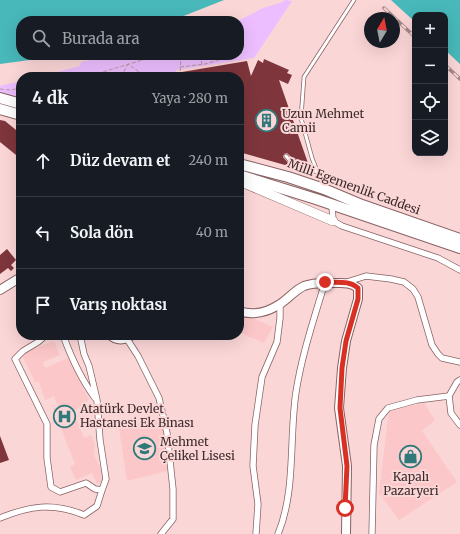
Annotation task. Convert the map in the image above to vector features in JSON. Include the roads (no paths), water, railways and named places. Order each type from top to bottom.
[{"type":"highway","points":[[0,99],[16,104]]},
{"type":"highway","points":[[0,109],[16,114]]},
{"type":"highway","name":"Milli Egemenlik Caddesi","points":[[244,165],[288,177],[336,193],[362,205],[460,239]]},
{"type":"highway","name":"Milli Egemenlik Caddesi","points":[[244,177],[460,248]]},
{"type":"highway","points":[[320,201],[324,189]]},
{"type":"highway","points":[[332,205],[336,193]]},
{"type":"main road","points":[[244,183],[331,220]]},
{"type":"main road","points":[[320,201],[321,210],[331,220]]},
{"type":"street","points":[[332,205],[331,220],[342,226],[438,258],[460,270]]},
{"type":"street","points":[[244,312],[261,313],[280,305],[303,286],[315,283],[347,282],[366,276],[392,279],[404,282],[414,289],[418,297],[432,345],[438,354],[442,358],[460,362]]},
{"type":"street","points":[[0,290],[16,281]]},
{"type":"street","points":[[278,534],[283,522],[287,502],[296,392],[304,351],[325,282]]},
{"type":"street","points":[[346,534],[347,466],[340,408],[341,375],[346,341],[359,294],[358,288],[347,282]]},
{"type":"street","points":[[256,534],[258,504],[253,466],[255,425],[262,377],[277,342],[280,305]]},
{"type":"street","points":[[40,340],[23,351],[15,359],[47,424],[47,458],[51,487],[60,492],[86,483],[95,489],[102,490]]},
{"type":"street","points":[[65,340],[73,361],[86,386],[96,400]]},
{"type":"street","points":[[0,518],[19,510],[50,506],[71,510],[84,515],[97,506],[106,479],[100,440],[95,389],[81,340]]},
{"type":"street","points":[[130,340],[160,398],[167,432],[173,489],[174,519],[161,534]]},
{"type":"street","points":[[460,380],[457,382],[449,396],[451,413],[460,425]]},
{"type":"street","points":[[372,534],[374,445],[379,419],[388,408],[417,400],[449,396]]},
{"type":"lane","points":[[324,189],[312,158],[301,118],[304,77],[354,0]]},
{"type":"lane","points":[[286,156],[293,164],[304,169],[317,172]]},
{"type":"water","points":[[0,0],[224,0],[184,16],[16,16],[16,60],[30,60],[0,64]]},
{"type":"water","points":[[391,0],[460,0],[460,64],[448,53],[448,12],[412,12],[412,19]]},
{"type":"railway","points":[[384,8],[412,34]]},
{"type":"railway","points":[[448,68],[460,79]]},
{"type":"place","name":"Uzun Mehmet Camii","points":[[266,121]]},
{"type":"place","name":"Atatürk Devlet Hastanesi Ek Binası","points":[[65,416]]},
{"type":"place","name":"Mehmet Çelikel Lisesi","points":[[145,449]]},
{"type":"place","name":"Kapalı Pazaryeri","points":[[411,456]]}]
